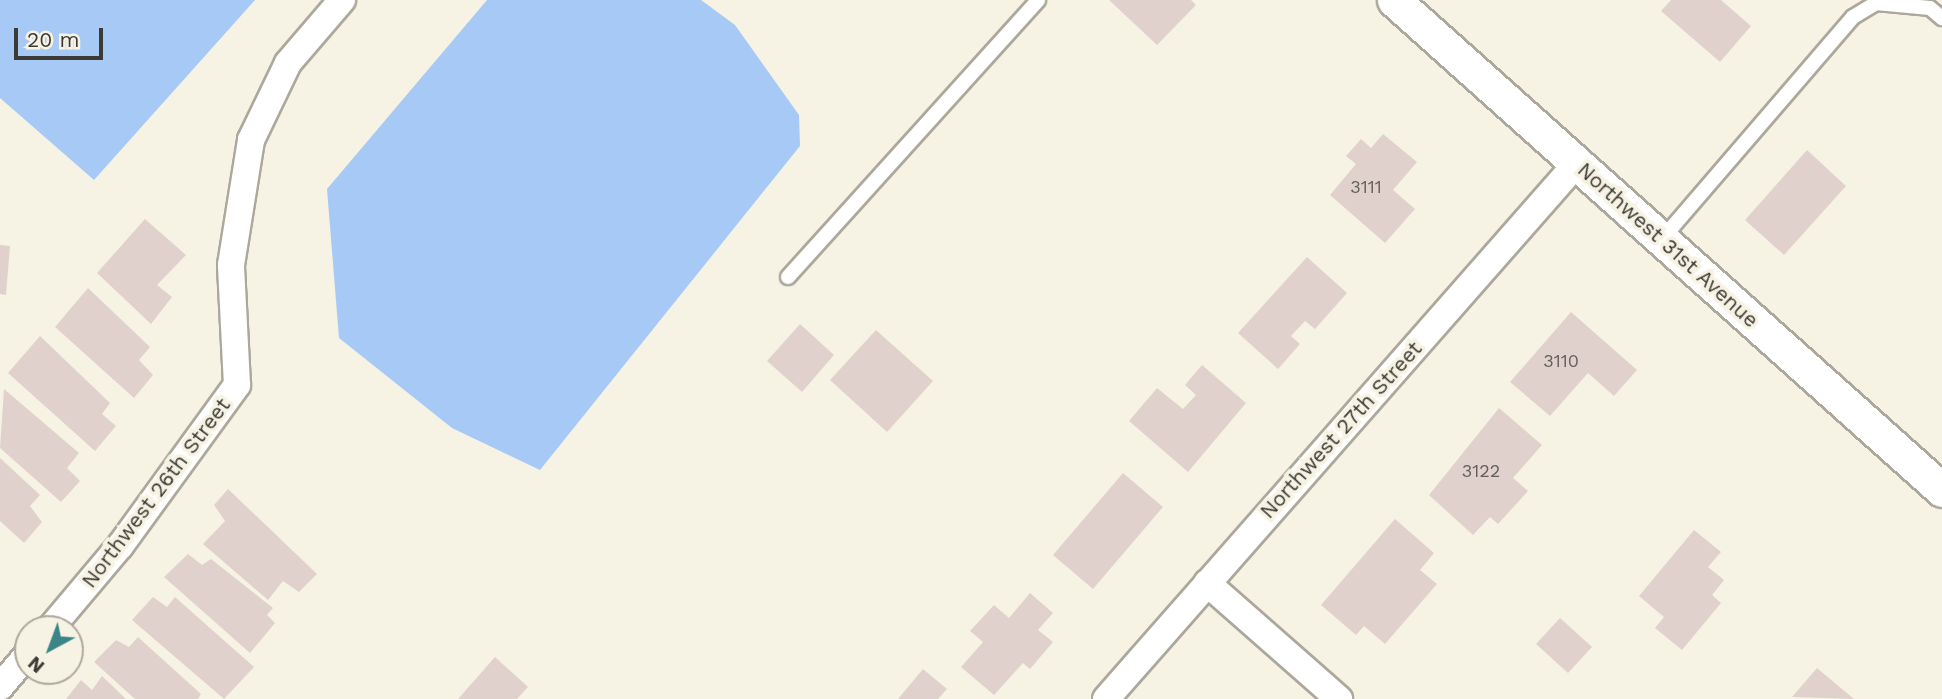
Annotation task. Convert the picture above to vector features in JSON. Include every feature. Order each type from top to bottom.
[{"type":"street","name":"Northwest 26th Street","points":[[62,615],[120,546],[237,385],[231,265],[251,140],[288,63],[342,0]]},
{"type":"street","name":"Northwest 31st Avenue","points":[[1394,0],[1942,490]]},
{"type":"street","name":"Northwest 27th Street","points":[[1106,699],[1577,163]]},
{"type":"street","points":[[1207,583],[1339,699]]},
{"type":"street","points":[[0,687],[14,670]]},
{"type":"lane","points":[[788,277],[1038,0]]},
{"type":"lane","points":[[1662,239],[1853,17],[1876,3],[1904,4],[1942,18]]},
{"type":"water","points":[[0,0],[255,0],[94,180],[0,98]]},
{"type":"water","points":[[487,0],[701,0],[735,25],[799,115],[800,146],[540,470],[452,428],[339,338],[327,189]]},
{"type":"building","points":[[1109,0],[1191,0],[1196,5],[1157,45]]},
{"type":"building","points":[[1671,0],[1721,0],[1751,26],[1720,62],[1661,11]]},
{"type":"building","points":[[1383,134],[1417,162],[1393,190],[1415,209],[1385,243],[1330,195],[1356,164],[1346,156],[1361,139],[1371,148]]},
{"type":"building","points":[[1807,150],[1846,186],[1784,255],[1745,220]]},
{"type":"building","points":[[145,219],[186,255],[157,285],[172,297],[151,324],[97,273]]},
{"type":"building","points":[[0,245],[10,246],[6,295],[0,294]]},
{"type":"building","points":[[1307,257],[1347,293],[1315,329],[1305,321],[1291,336],[1300,344],[1278,369],[1238,333]]},
{"type":"building","points":[[88,288],[150,347],[139,360],[153,375],[134,398],[55,327]]},
{"type":"building","points":[[1571,312],[1637,370],[1614,396],[1588,373],[1550,416],[1510,382]]},
{"type":"building","points":[[800,324],[834,355],[802,392],[767,361]]},
{"type":"building","points":[[876,330],[933,381],[887,432],[830,380]]},
{"type":"building","points":[[40,336],[110,403],[102,414],[116,426],[95,451],[8,373]]},
{"type":"building","points":[[1202,365],[1246,403],[1188,472],[1129,421],[1157,388],[1183,409],[1196,395],[1185,385]]},
{"type":"building","points":[[4,389],[79,453],[67,468],[80,481],[61,502],[0,448]]},
{"type":"building","points":[[1499,408],[1542,445],[1513,478],[1528,491],[1498,524],[1490,517],[1473,535],[1429,495]]},
{"type":"building","points":[[0,458],[40,495],[30,506],[42,522],[24,543],[0,521]]},
{"type":"building","points":[[1123,473],[1163,507],[1093,589],[1053,555]]},
{"type":"building","points":[[228,489],[317,574],[299,592],[283,581],[268,600],[203,544],[225,521],[214,505]]},
{"type":"building","points":[[1395,519],[1434,553],[1420,570],[1437,584],[1385,644],[1364,626],[1356,635],[1321,605]]},
{"type":"building","points":[[1694,530],[1721,552],[1708,567],[1724,580],[1712,595],[1721,603],[1682,650],[1655,628],[1664,617],[1639,596]]},
{"type":"building","points":[[188,554],[202,565],[211,559],[273,608],[267,615],[275,623],[250,653],[164,577]]},
{"type":"building","points":[[1030,593],[1053,613],[1038,630],[1053,642],[1030,669],[1023,663],[994,695],[961,667],[983,642],[970,631],[994,605],[1009,618]]},
{"type":"building","points":[[153,597],[167,607],[175,597],[254,667],[224,699],[132,620]]},
{"type":"building","points":[[1560,618],[1592,647],[1568,673],[1536,644]]},
{"type":"building","points":[[138,637],[201,694],[198,699],[135,699],[94,662],[116,640],[129,647]]},
{"type":"building","points":[[495,657],[528,687],[517,699],[458,699]]},
{"type":"building","points":[[1817,668],[1854,699],[1792,697]]},
{"type":"building","points":[[923,669],[947,689],[938,699],[898,699]]},
{"type":"building","points":[[102,676],[126,699],[66,699],[77,685],[84,685],[84,683],[92,690]]}]
